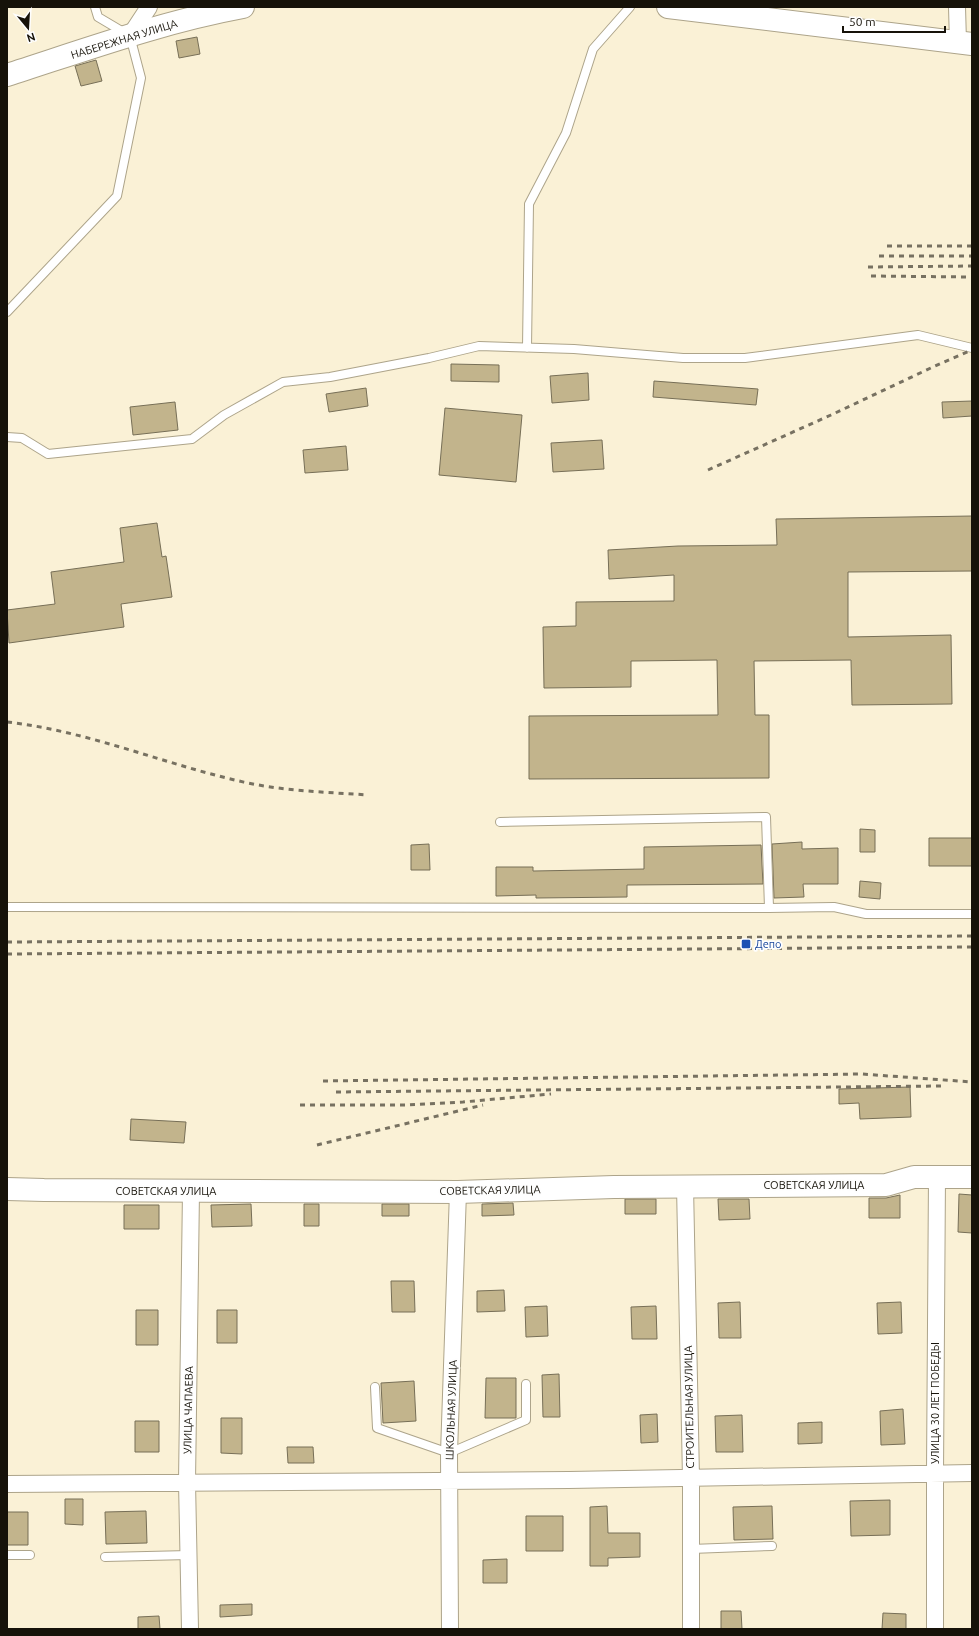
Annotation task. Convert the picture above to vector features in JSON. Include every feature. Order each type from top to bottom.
[{"type":"street","points":[[130,36],[149,7]]},
{"type":"street","points":[[668,7],[965,43],[957,7]]},
{"type":"street","name":"НАБЕРЕЖНАЯ УЛИЦА","points":[[7,75],[130,36],[233,8]]},
{"type":"street","name":"УЛИЦА 30 ЛЕТ ПОБЕДЫ","points":[[935,1629],[934,1473],[937,1176]]},
{"type":"street","name":"СОВЕТСКАЯ УЛИЦА","points":[[7,1188],[44,1190],[458,1192],[614,1187],[886,1185],[914,1177],[972,1177]]},
{"type":"street","name":"СТРОИТЕЛЬНАЯ УЛИЦА","points":[[685,1186],[691,1478],[691,1629]]},
{"type":"street","name":"УЛИЦА ЧАПАЕВА","points":[[190,1629],[187,1482],[191,1191]]},
{"type":"street","name":"ШКОЛЬНАЯ УЛИЦА","points":[[450,1629],[449,1453],[458,1192]]},
{"type":"street","points":[[7,1484],[449,1481],[972,1473]]},
{"type":"lane","points":[[7,312],[117,196],[141,78],[130,36],[98,17],[95,7]]},
{"type":"lane","points":[[527,348],[529,204],[566,134],[593,49],[630,7]]},
{"type":"lane","points":[[7,438],[22,438],[48,454],[192,439],[224,415],[283,382],[330,377],[429,358],[479,346],[574,349],[683,358],[745,358],[918,335],[972,348]]},
{"type":"lane","points":[[500,822],[766,817],[768,908]]},
{"type":"lane","points":[[7,908],[834,907],[866,914],[972,914]]},
{"type":"lane","points":[[374,1387],[377,1428],[449,1453],[526,1420],[526,1384]]},
{"type":"lane","points":[[691,1549],[772,1546]]},
{"type":"lane","points":[[7,1555],[30,1555]]},
{"type":"lane","points":[[105,1557],[189,1555]]},
{"type":"building","points":[[197,37],[200,54],[179,58],[176,41]]},
{"type":"building","points":[[96,60],[102,81],[81,86],[75,66]]},
{"type":"building","points":[[451,364],[499,365],[499,382],[451,381]]},
{"type":"building","points":[[588,373],[589,400],[552,403],[550,376]]},
{"type":"building","points":[[654,381],[758,389],[756,405],[653,397]]},
{"type":"building","points":[[366,388],[368,406],[329,412],[326,394]]},
{"type":"building","points":[[972,401],[972,416],[943,418],[942,402]]},
{"type":"building","points":[[175,402],[178,430],[133,435],[130,407]]},
{"type":"building","points":[[445,408],[522,415],[516,482],[439,475]]},
{"type":"building","points":[[602,440],[604,469],[553,472],[551,443]]},
{"type":"building","points":[[346,446],[348,470],[305,473],[303,450]]},
{"type":"building","points":[[972,516],[972,571],[848,572],[848,637],[951,635],[952,704],[852,705],[851,660],[754,661],[755,715],[769,715],[769,778],[529,779],[529,716],[718,715],[717,660],[631,661],[631,687],[544,688],[543,627],[576,626],[576,602],[674,601],[674,575],[609,579],[608,550],[678,546],[777,545],[776,519]]},
{"type":"building","points":[[157,523],[162,557],[166,556],[172,597],[121,604],[124,627],[9,643],[7,610],[55,604],[51,572],[124,562],[120,528]]},
{"type":"building","points":[[860,829],[875,830],[875,852],[860,852]]},
{"type":"building","points":[[929,838],[972,838],[972,866],[929,866]]},
{"type":"building","points":[[802,842],[802,849],[838,848],[838,884],[803,884],[804,897],[774,898],[772,844]]},
{"type":"building","points":[[429,844],[430,870],[411,870],[411,845]]},
{"type":"building","points":[[761,845],[763,884],[627,885],[627,897],[536,898],[536,895],[496,896],[496,867],[533,867],[533,871],[644,869],[644,847]]},
{"type":"building","points":[[860,881],[881,883],[880,899],[859,897]]},
{"type":"building","points":[[910,1087],[911,1117],[860,1119],[859,1103],[839,1104],[839,1089]]},
{"type":"building","points":[[131,1119],[186,1122],[184,1143],[130,1140]]},
{"type":"building","points":[[959,1194],[972,1195],[972,1233],[958,1232]]},
{"type":"building","points":[[900,1195],[900,1218],[869,1218],[869,1198],[886,1198]]},
{"type":"building","points":[[625,1199],[656,1199],[656,1214],[625,1214]]},
{"type":"building","points":[[718,1199],[749,1199],[750,1219],[719,1220]]},
{"type":"building","points":[[513,1203],[514,1215],[482,1216],[482,1204]]},
{"type":"building","points":[[251,1204],[252,1226],[212,1227],[211,1205]]},
{"type":"building","points":[[304,1204],[319,1204],[319,1226],[304,1226]]},
{"type":"building","points":[[382,1204],[409,1204],[409,1216],[382,1216]]},
{"type":"building","points":[[124,1205],[159,1205],[159,1229],[124,1229]]},
{"type":"building","points":[[391,1281],[414,1281],[415,1312],[392,1312]]},
{"type":"building","points":[[504,1290],[505,1311],[477,1312],[477,1291]]},
{"type":"building","points":[[740,1302],[741,1338],[719,1338],[718,1303]]},
{"type":"building","points":[[901,1302],[902,1333],[878,1334],[877,1303]]},
{"type":"building","points":[[547,1306],[548,1336],[526,1337],[525,1307]]},
{"type":"building","points":[[656,1306],[657,1339],[632,1339],[631,1307]]},
{"type":"building","points":[[136,1310],[158,1310],[158,1345],[136,1345]]},
{"type":"building","points":[[217,1310],[237,1310],[237,1343],[217,1343]]},
{"type":"building","points":[[559,1374],[560,1417],[543,1417],[542,1375]]},
{"type":"building","points":[[486,1378],[516,1378],[516,1418],[485,1418]]},
{"type":"building","points":[[414,1381],[416,1421],[383,1423],[381,1383]]},
{"type":"building","points":[[903,1409],[905,1444],[881,1445],[880,1411]]},
{"type":"building","points":[[657,1414],[658,1442],[641,1443],[640,1415]]},
{"type":"building","points":[[742,1415],[743,1452],[716,1452],[715,1416]]},
{"type":"building","points":[[221,1418],[242,1418],[242,1454],[221,1453]]},
{"type":"building","points":[[135,1421],[159,1421],[159,1452],[135,1452]]},
{"type":"building","points":[[822,1422],[822,1443],[798,1444],[798,1423]]},
{"type":"building","points":[[287,1447],[313,1447],[314,1463],[288,1463]]},
{"type":"building","points":[[65,1499],[83,1499],[83,1525],[65,1524]]},
{"type":"building","points":[[890,1500],[890,1535],[851,1536],[850,1501]]},
{"type":"building","points":[[607,1506],[608,1533],[640,1533],[640,1557],[608,1558],[608,1566],[590,1566],[590,1507]]},
{"type":"building","points":[[772,1506],[773,1539],[734,1540],[733,1507]]},
{"type":"building","points":[[146,1511],[147,1543],[106,1544],[105,1512]]},
{"type":"building","points":[[7,1512],[28,1512],[28,1545],[7,1545]]},
{"type":"building","points":[[526,1516],[563,1516],[563,1551],[526,1551]]},
{"type":"building","points":[[507,1559],[507,1583],[483,1583],[483,1560]]},
{"type":"building","points":[[252,1604],[252,1615],[220,1617],[220,1605]]},
{"type":"building","points":[[721,1611],[741,1611],[742,1629],[721,1629]]},
{"type":"building","points":[[883,1613],[906,1614],[906,1629],[882,1629]]},
{"type":"building","points":[[159,1616],[160,1629],[138,1629],[138,1617]]},
{"type":"railway","points":[[887,246],[972,246]]},
{"type":"railway","points":[[879,256],[972,256]]},
{"type":"railway","points":[[868,267],[972,266]]},
{"type":"railway","points":[[871,276],[972,277]]},
{"type":"railway","points":[[708,470],[972,350]]},
{"type":"railway","points":[[7,722],[66,732],[239,781],[303,791],[368,795]]},
{"type":"railway","points":[[7,942],[972,936]]},
{"type":"railway","points":[[7,954],[972,947]]},
{"type":"railway","points":[[323,1081],[862,1074],[972,1082]]},
{"type":"railway","points":[[336,1092],[942,1086]]},
{"type":"railway","points":[[300,1105],[406,1105],[463,1102],[551,1094]]},
{"type":"railway","points":[[317,1145],[483,1105]]},
{"type":"place","name":"Депо","points":[[746,944]]}]
